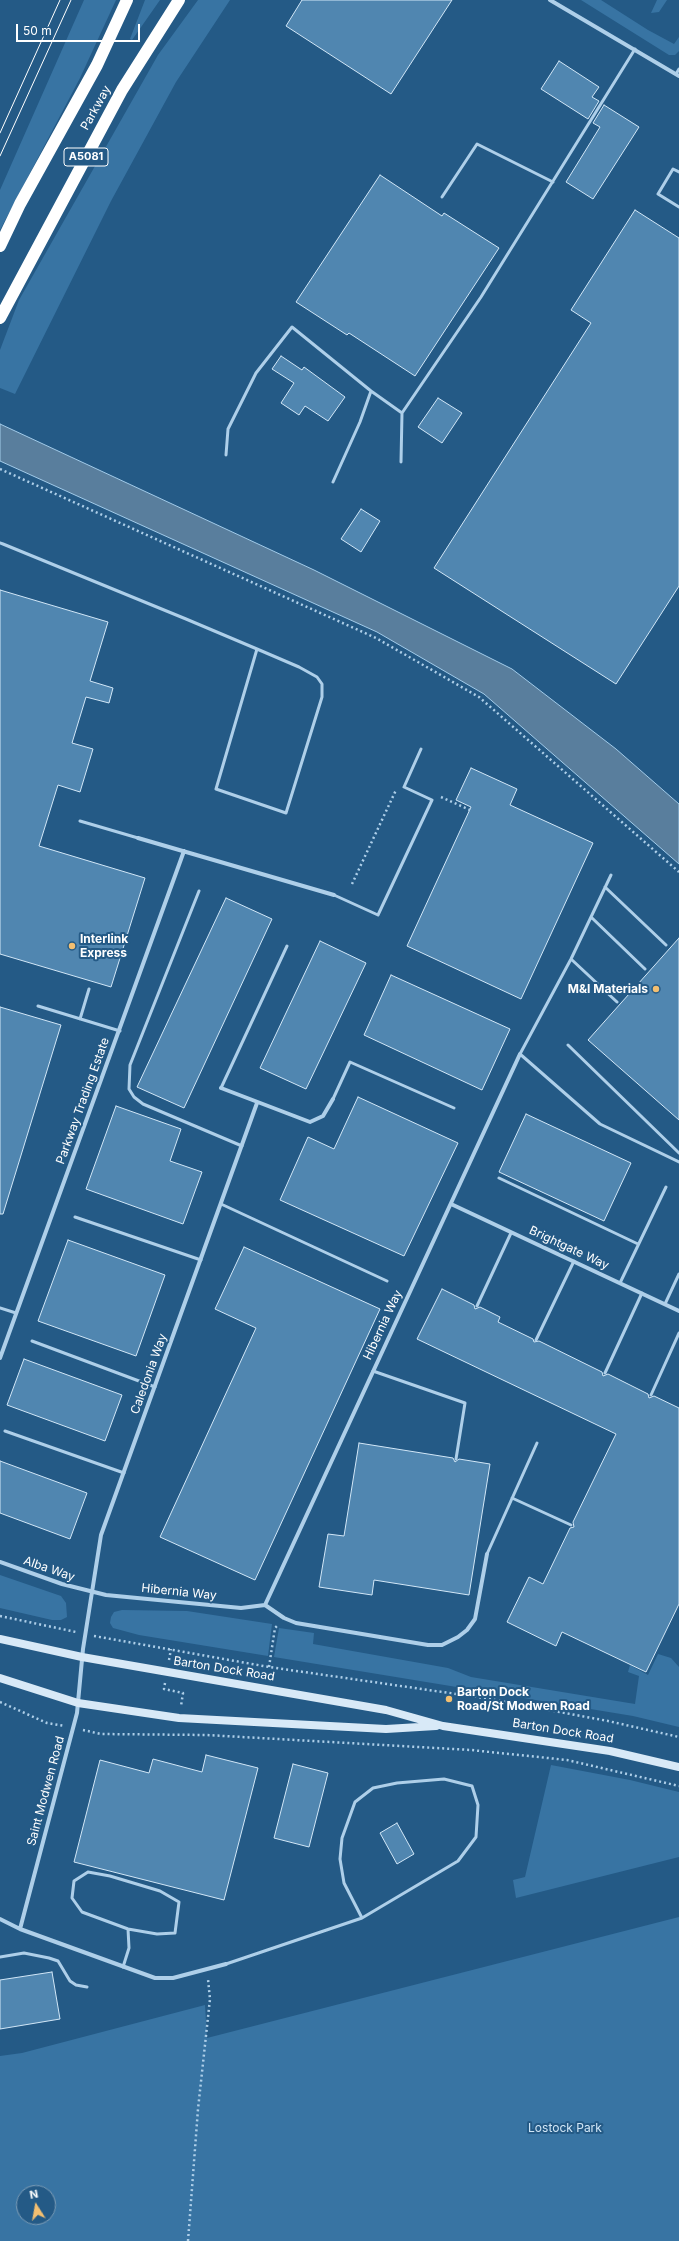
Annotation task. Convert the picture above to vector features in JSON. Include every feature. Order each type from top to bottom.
[{"type":"highway","name":"Parkway","points":[[0,246],[20,204],[97,65],[127,0]]},
{"type":"highway","name":"Parkway","points":[[0,318],[122,90],[179,0]]},
{"type":"main road","name":"Barton Dock Road","points":[[0,1639],[82,1657],[386,1710],[443,1726],[610,1751],[679,1767]]},
{"type":"main road","name":"Barton Dock Road","points":[[0,1678],[78,1703],[179,1718],[386,1730],[443,1726]]},
{"type":"street","points":[[550,0],[677,75]]},
{"type":"street","points":[[138,838],[334,895]]},
{"type":"street","name":"Parkway Trading Estate","points":[[0,1358],[120,1031],[184,851]]},
{"type":"street","name":"Hibernia Way","points":[[92,1592],[241,1608],[264,1605],[520,1054]]},
{"type":"street","points":[[221,1088],[310,1122],[323,1116],[333,1099]]},
{"type":"street","name":"Caledonia Way","points":[[82,1657],[98,1546],[257,1103]]},
{"type":"street","name":"Brightgate Way","points":[[450,1204],[679,1311]]},
{"type":"street","points":[[264,1605],[284,1618],[311,1626],[414,1644],[442,1645],[458,1637],[467,1630],[475,1619],[487,1554]]},
{"type":"street","name":"Alba Way","points":[[0,1562],[62,1584],[92,1592]]},
{"type":"street","name":"Saint Modwen Road","points":[[20,1929],[77,1713],[82,1657]]},
{"type":"street","points":[[0,1919],[20,1929],[155,1978],[173,1978],[226,1964]]},
{"type":"lane","points":[[401,462],[402,413],[481,297],[635,49]]},
{"type":"lane","points":[[677,75],[679,69]]},
{"type":"lane","points":[[442,197],[477,144],[553,182]]},
{"type":"lane","points":[[679,172],[673,169],[658,194],[679,207]]},
{"type":"lane","points":[[226,455],[228,429],[256,373],[292,327],[371,391],[402,413]]},
{"type":"lane","points":[[333,482],[360,422],[371,391]]},
{"type":"lane","points":[[0,544],[257,649],[299,667],[317,677],[322,684],[322,697],[286,812],[216,790],[257,649]]},
{"type":"lane","points":[[334,895],[378,914],[432,800],[404,787],[421,749]]},
{"type":"lane","points":[[80,821],[138,838]]},
{"type":"lane","points":[[611,875],[571,959],[520,1054],[600,1124],[679,1162]]},
{"type":"lane","points":[[605,887],[666,945]]},
{"type":"lane","points":[[199,891],[130,1065],[129,1089],[134,1097],[143,1104],[242,1146]]},
{"type":"lane","points":[[591,917],[645,969]]},
{"type":"lane","points":[[221,1088],[287,946]]},
{"type":"lane","points":[[571,959],[617,1002]]},
{"type":"lane","points":[[80,1019],[89,989]]},
{"type":"lane","points":[[38,1006],[120,1031]]},
{"type":"lane","points":[[568,1045],[679,1153]]},
{"type":"lane","points":[[333,1099],[350,1062],[454,1108]]},
{"type":"lane","points":[[499,1178],[638,1244]]},
{"type":"lane","points":[[620,1283],[666,1187]]},
{"type":"lane","points":[[221,1204],[387,1280]]},
{"type":"lane","points":[[75,1217],[201,1260]]},
{"type":"lane","points":[[477,1306],[512,1233]]},
{"type":"lane","points":[[536,1340],[574,1262]]},
{"type":"lane","points":[[665,1304],[679,1274]]},
{"type":"lane","points":[[605,1373],[642,1293]]},
{"type":"lane","points":[[0,1308],[16,1313]]},
{"type":"lane","points":[[651,1395],[679,1333]]},
{"type":"lane","points":[[32,1341],[155,1387]]},
{"type":"lane","points":[[373,1371],[465,1403],[456,1459]]},
{"type":"lane","points":[[5,1430],[124,1473]]},
{"type":"lane","points":[[487,1554],[537,1443]]},
{"type":"lane","points":[[512,1498],[571,1525]]},
{"type":"lane","points":[[226,1964],[362,1918],[458,1861],[476,1837],[478,1805],[472,1786],[444,1779],[397,1783],[373,1788],[355,1802],[342,1838],[340,1859],[344,1883],[362,1918]]},
{"type":"lane","points":[[88,1872],[110,1876],[160,1891],[179,1902],[175,1933],[157,1934],[128,1929],[82,1912],[72,1898],[74,1881],[88,1872]]},
{"type":"lane","points":[[124,1967],[129,1948],[128,1929]]},
{"type":"lane","points":[[0,1957],[24,1953],[58,1961],[70,1981],[87,1987]]},
{"type":"path","points":[[0,469],[376,638],[480,697],[679,872]]},
{"type":"path","points":[[352,884],[402,778],[406,781]]},
{"type":"path","points":[[435,794],[470,810]]},
{"type":"path","points":[[0,1616],[50,1627]]},
{"type":"path","points":[[269,1666],[275,1628],[284,1618]]},
{"type":"path","points":[[124,1642],[269,1666],[484,1698],[608,1720],[679,1737]]},
{"type":"path","points":[[171,1649],[164,1689],[183,1693],[177,1734]]},
{"type":"path","points":[[0,1702],[47,1723]]},
{"type":"path","points":[[101,1734],[177,1734],[471,1750],[532,1756],[611,1769],[679,1786]]},
{"type":"path","points":[[188,2241],[198,2109],[208,2005],[210,1999],[208,1978]]},
{"type":"green space","points":[[84,0],[116,0],[80,78],[0,230],[0,190]]},
{"type":"green space","points":[[145,0],[160,0],[132,40],[130,39]]},
{"type":"green space","points":[[198,0],[230,0],[176,82],[111,201],[15,394],[0,388],[0,350],[19,300],[158,55]]},
{"type":"green space","points":[[581,0],[601,0],[648,30],[674,44],[679,37],[679,51],[675,55],[669,55]]},
{"type":"green space","points":[[657,0],[667,0],[659,12],[651,13]]},
{"type":"green space","points":[[0,1575],[61,1596],[66,1603],[67,1617],[61,1620],[52,1620],[0,1608]]},
{"type":"green space","points":[[122,1610],[187,1611],[272,1624],[268,1656],[139,1635],[113,1628],[110,1623],[111,1617],[114,1612]]},
{"type":"green space","points":[[279,1628],[314,1633],[313,1644],[448,1668],[471,1677],[635,1704],[639,1676],[628,1672],[630,1665],[648,1675],[658,1654],[671,1658],[679,1667],[679,1727],[633,1716],[274,1657]]},
{"type":"green space","points":[[551,1765],[630,1780],[679,1792],[679,1857],[516,1898],[513,1880],[525,1877]]},
{"type":"green space","name":"Lostock Park","points":[[679,1917],[679,2241],[0,2241],[0,2056],[22,2053],[205,2005],[207,2038]]},
{"type":"shaded area","points":[[0,424],[314,570],[512,669],[616,749],[679,804],[679,864],[484,694],[377,632],[0,461]]},
{"type":"building","points":[[302,0],[452,0],[391,94],[286,26]]},
{"type":"building","points":[[559,61],[599,87],[592,97],[599,101],[588,119],[541,89]]},
{"type":"building","points":[[604,105],[639,127],[593,199],[566,182],[600,127],[593,123]]},
{"type":"building","points":[[380,175],[442,216],[444,213],[499,248],[415,376],[349,333],[347,335],[296,302]]},
{"type":"building","points":[[635,210],[679,238],[679,586],[616,684],[434,568],[591,323],[571,310]]},
{"type":"building","points":[[281,356],[302,370],[304,367],[345,397],[328,421],[305,406],[299,415],[281,403],[294,383],[272,369]]},
{"type":"building","points":[[438,398],[462,413],[442,443],[418,427]]},
{"type":"building","points":[[361,509],[380,521],[361,552],[341,539]]},
{"type":"building","points":[[0,590],[108,622],[90,681],[113,688],[109,703],[86,697],[72,743],[93,749],[80,792],[58,785],[39,846],[145,878],[111,987],[0,954]]},
{"type":"building","points":[[471,768],[517,789],[510,805],[593,843],[521,999],[407,946],[471,807],[456,800]]},
{"type":"building","points":[[226,898],[272,919],[184,1108],[137,1087]]},
{"type":"building","name":"M&I Materials","points":[[679,938],[679,1120],[588,1040]]},
{"type":"building","points":[[320,941],[366,963],[306,1089],[260,1068]]},
{"type":"building","points":[[391,975],[510,1029],[482,1090],[364,1035]]},
{"type":"building","points":[[0,1007],[61,1025],[3,1214],[0,1214]]},
{"type":"building","points":[[358,1097],[458,1143],[404,1256],[280,1200],[308,1137],[334,1149]]},
{"type":"building","points":[[116,1106],[181,1129],[170,1161],[202,1172],[183,1224],[86,1189]]},
{"type":"building","points":[[526,1114],[631,1163],[604,1221],[499,1172]]},
{"type":"building","points":[[68,1240],[165,1275],[136,1356],[38,1321]]},
{"type":"building","points":[[244,1247],[380,1309],[255,1580],[160,1537],[256,1328],[215,1309]]},
{"type":"building","points":[[442,1289],[474,1305],[475,1309],[480,1307],[500,1317],[498,1322],[533,1339],[534,1342],[539,1341],[602,1372],[603,1376],[608,1374],[648,1394],[649,1398],[654,1396],[679,1408],[679,1604],[646,1672],[562,1632],[556,1646],[507,1622],[529,1577],[543,1584],[570,1528],[574,1527],[573,1522],[616,1434],[417,1339]]},
{"type":"building","points":[[24,1359],[122,1395],[105,1441],[7,1405]]},
{"type":"building","points":[[359,1443],[453,1458],[455,1462],[459,1459],[490,1464],[469,1595],[374,1580],[372,1595],[319,1587],[328,1534],[344,1536]]},
{"type":"building","points":[[0,1461],[87,1493],[70,1539],[0,1513]]},
{"type":"building","points":[[206,1755],[258,1768],[224,1900],[74,1862],[100,1760],[149,1773],[153,1759],[202,1772]]},
{"type":"building","points":[[293,1764],[328,1773],[309,1847],[274,1838]]},
{"type":"building","points":[[397,1823],[414,1854],[397,1864],[380,1833]]},
{"type":"building","points":[[52,1972],[60,2019],[0,2029],[0,1980]]},
{"type":"tram line","points":[[0,133],[60,0]]},
{"type":"tram line","points":[[0,156],[71,0]]},
{"type":"place","name":"Interlink Express","points":[[72,946]]},
{"type":"place","name":"M&I Materials","points":[[656,989]]},
{"type":"place","name":"Barton Dock Road/St Modwen Road","points":[[449,1699]]}]
